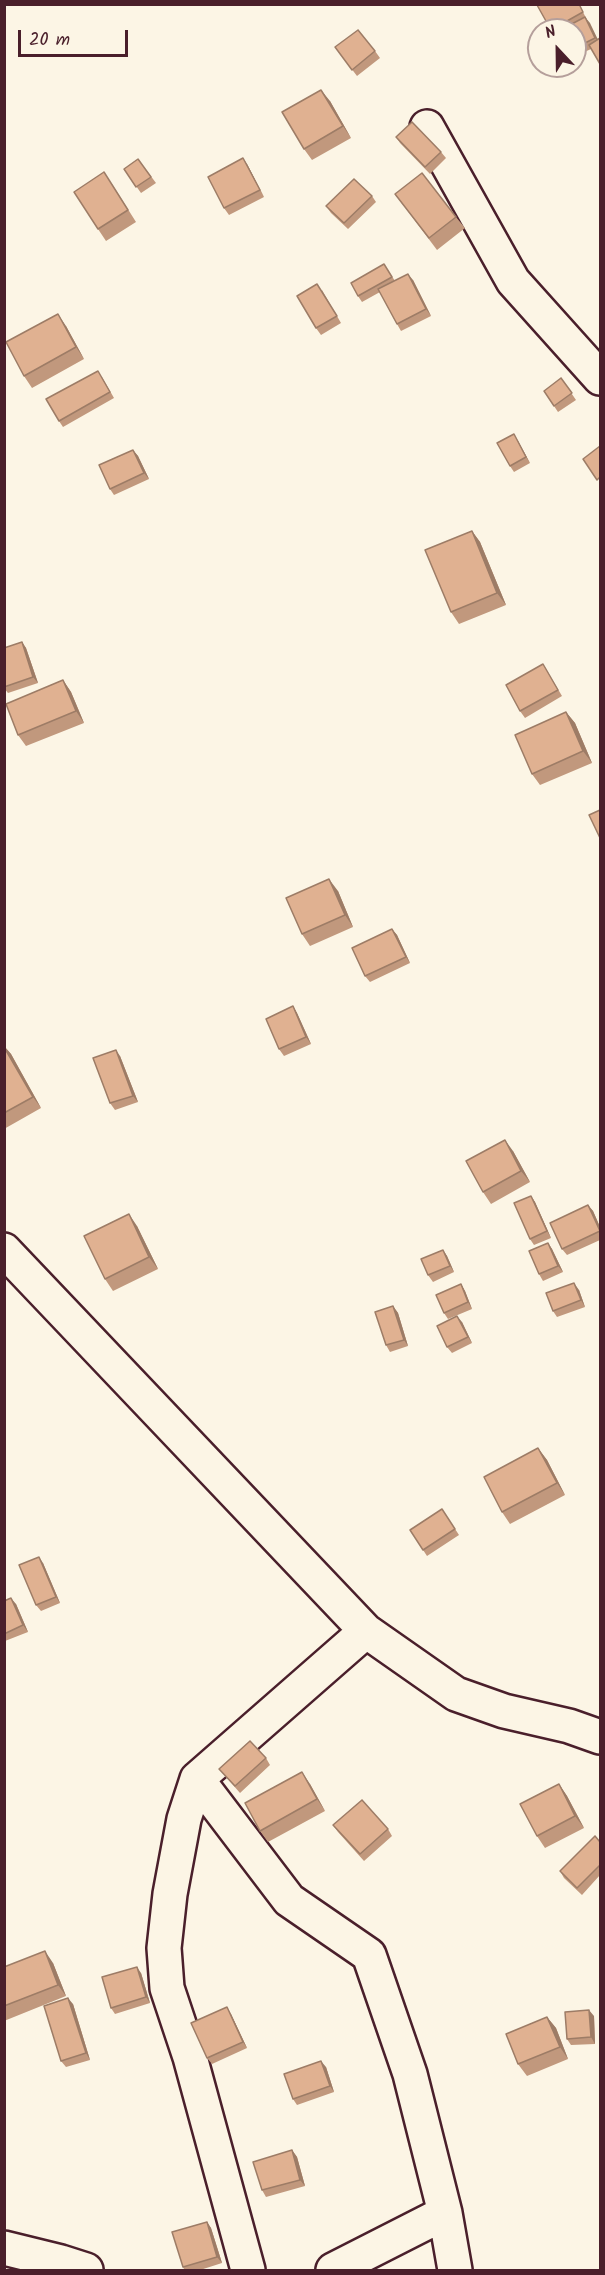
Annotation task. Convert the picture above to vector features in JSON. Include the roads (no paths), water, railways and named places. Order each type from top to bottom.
[{"type":"street","points":[[427,127],[513,281],[600,378]]},
{"type":"street","points":[[4,1250],[366,1631],[456,1694],[504,1711],[569,1726],[600,1737]]},
{"type":"street","points":[[248,2271],[190,2057],[166,1988],[164,1948],[170,1894],[184,1819],[197,1779],[366,1631]]},
{"type":"street","points":[[197,1779],[289,1900],[369,1954],[410,2074],[445,2213],[455,2271]]},
{"type":"street","points":[[333,2271],[445,2213]]},
{"type":"street","points":[[4,2248],[61,2262],[86,2271]]}]
